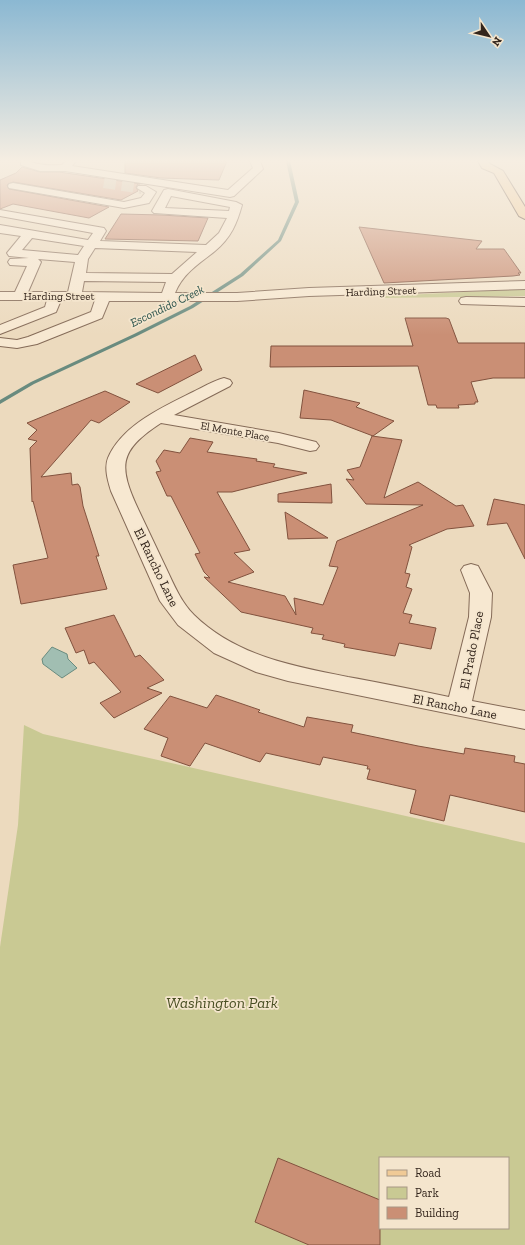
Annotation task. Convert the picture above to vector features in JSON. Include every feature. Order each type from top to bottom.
[{"type":"street","points":[[36,219],[100,230],[82,260],[74,297]]},
{"type":"street","points":[[170,297],[169,288],[185,266],[223,238],[233,219]]},
{"type":"street","points":[[0,229],[28,235],[92,244],[210,249]]},
{"type":"street","points":[[20,296],[35,262],[13,254],[28,235]]},
{"type":"street","points":[[0,262],[27,258],[82,260]]},
{"type":"street","points":[[78,277],[177,278]]},
{"type":"street","name":"Harding Street","points":[[237,297],[309,292],[525,285]]},
{"type":"street","name":"Harding Street","points":[[0,296],[20,296],[53,303],[74,297],[104,296],[237,297],[315,301],[427,302]]},
{"type":"street","points":[[0,342],[17,344],[32,341],[97,315],[104,296]]},
{"type":"street","points":[[451,302],[525,302]]},
{"type":"street","points":[[0,330],[53,303],[82,321]]},
{"type":"street","name":"El Rancho Lane","points":[[224,382],[139,430],[126,442],[116,458],[115,474],[120,491],[171,601],[186,620],[222,648],[264,666],[525,720]]},
{"type":"street","name":"El Monte Place","points":[[159,418],[278,438],[310,446]]},
{"type":"street","name":"El Prado Place","points":[[459,707],[480,617],[480,593],[471,570]]},
{"type":"green space","points":[[525,289],[525,296],[383,298],[385,296]]},
{"type":"green space","name":"Washington Park","points":[[24,725],[43,734],[525,843],[525,1245],[0,1245],[0,947],[18,825]]},
{"type":"shaded area","points":[[52,647],[67,654],[68,659],[77,668],[62,678],[43,664],[42,659]]},
{"type":"building","points":[[118,219],[208,219],[198,241],[105,239]]},
{"type":"building","points":[[359,227],[482,241],[476,249],[504,249],[521,273],[518,273],[520,275],[513,276],[384,283]]},
{"type":"building","points":[[405,318],[449,319],[458,343],[525,343],[525,378],[493,378],[471,382],[478,402],[475,402],[475,404],[458,405],[459,408],[437,408],[436,405],[428,405],[418,366],[270,367],[271,346],[413,346]]},
{"type":"building","points":[[195,355],[202,370],[158,393],[136,384]]},
{"type":"building","points":[[304,390],[360,403],[356,407],[394,421],[373,436],[331,420],[300,418]]},
{"type":"building","points":[[105,391],[130,402],[99,423],[91,420],[41,477],[71,473],[72,485],[78,484],[80,487],[83,506],[99,556],[96,556],[107,589],[21,604],[13,565],[48,558],[33,501],[32,502],[30,448],[37,441],[28,439],[37,430],[27,423]]},
{"type":"building","points":[[372,436],[402,440],[384,498],[418,482],[456,506],[463,505],[474,526],[447,529],[409,545],[412,547],[405,573],[410,574],[406,587],[412,589],[403,613],[412,615],[409,623],[436,628],[431,649],[399,643],[395,656],[344,647],[345,644],[322,639],[324,635],[311,633],[313,628],[241,612],[204,577],[210,578],[204,572],[195,554],[200,553],[171,496],[167,496],[156,472],[161,471],[156,461],[164,450],[180,453],[190,438],[213,442],[207,452],[257,459],[256,461],[275,464],[273,467],[307,473],[232,492],[217,492],[250,550],[234,553],[254,572],[228,582],[285,596],[296,615],[294,598],[323,605],[338,567],[329,566],[337,541],[423,505],[366,504],[346,479],[354,480],[347,470],[360,467]]},
{"type":"building","points":[[331,484],[332,503],[278,502],[278,494]]},
{"type":"building","points":[[494,499],[525,505],[525,559],[507,523],[487,525]]},
{"type":"building","points":[[285,512],[328,538],[288,539]]},
{"type":"building","points":[[114,615],[135,657],[140,655],[164,680],[147,688],[162,693],[114,718],[100,703],[121,692],[94,662],[89,664],[84,650],[76,653],[65,628]]},
{"type":"building","points":[[216,695],[260,710],[258,712],[304,727],[307,717],[353,725],[351,732],[418,746],[464,754],[465,748],[515,756],[514,762],[525,764],[525,812],[450,795],[444,821],[410,813],[416,790],[367,779],[370,769],[367,769],[368,766],[323,757],[320,765],[266,753],[260,762],[205,743],[190,766],[161,756],[168,738],[144,729],[170,696],[207,708]]},
{"type":"building","points":[[278,1158],[379,1200],[380,1245],[309,1245],[255,1222]]},
{"type":"waterway","name":"Escondido Creek","points":[[0,402],[33,383],[192,307],[242,275],[279,240],[289,219]]}]
